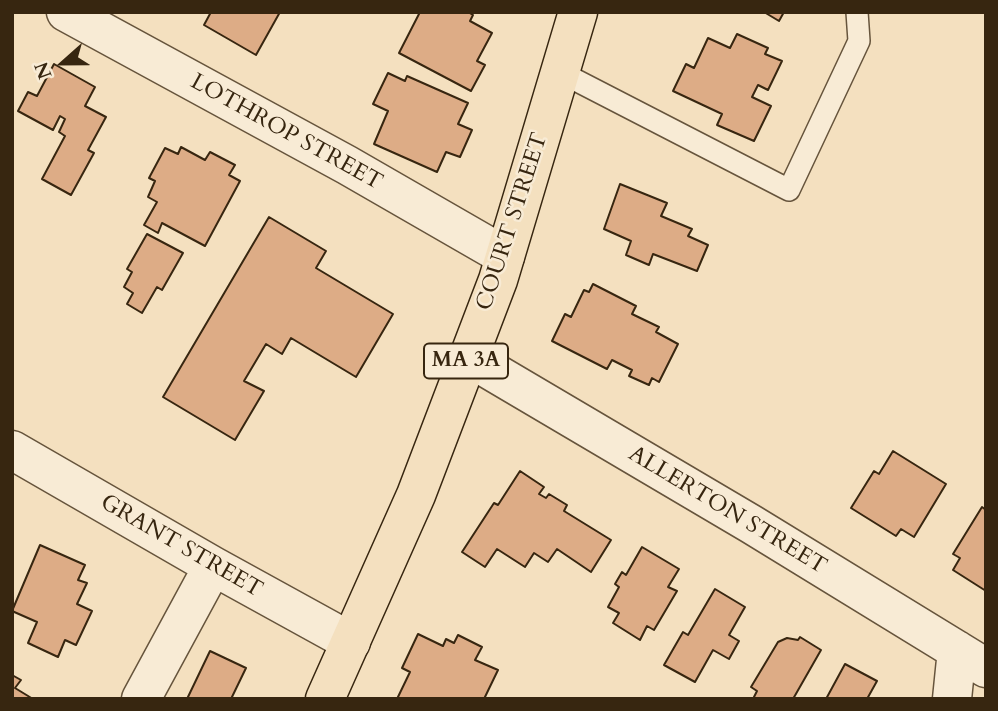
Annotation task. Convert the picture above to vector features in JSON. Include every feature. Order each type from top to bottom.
[{"type":"main road","name":"COURT STREET","points":[[325,699],[416,495],[468,357],[505,256],[578,12]]},
{"type":"street","name":"LOTHROP STREET","points":[[66,12],[346,165],[505,256]]},
{"type":"street","name":"ALLERTON STREET","points":[[468,357],[751,524],[971,659]]},
{"type":"street","name":"GRANT STREET","points":[[12,450],[351,642]]},
{"type":"street","points":[[141,699],[213,566]]},
{"type":"street","points":[[952,699],[971,659]]},
{"type":"lane","points":[[560,72],[789,190],[859,41],[857,12]]},
{"type":"building","points":[[211,12],[280,12],[256,55],[204,25]]},
{"type":"building","points":[[420,12],[468,12],[473,15],[470,21],[492,33],[477,61],[485,65],[471,91],[399,53]]},
{"type":"building","points":[[764,12],[784,12],[779,21]]},
{"type":"building","points":[[737,34],[768,48],[765,54],[782,61],[768,90],[758,85],[752,97],[771,106],[754,141],[717,125],[722,114],[673,91],[686,64],[694,68],[708,38],[730,48]]},
{"type":"building","points":[[54,64],[95,87],[85,106],[106,117],[88,150],[94,153],[71,195],[42,179],[65,136],[59,132],[65,119],[60,116],[53,130],[18,111],[28,92],[37,96]]},
{"type":"building","points":[[388,73],[405,81],[407,76],[468,103],[458,124],[472,130],[460,157],[446,152],[437,172],[374,144],[388,111],[373,104]]},
{"type":"building","points":[[181,147],[205,160],[210,152],[235,165],[229,175],[240,181],[205,246],[162,223],[158,233],[144,225],[157,202],[148,197],[155,181],[149,178],[165,148],[178,154]]},
{"type":"building","points":[[620,184],[667,203],[661,216],[692,229],[688,236],[708,245],[697,271],[653,254],[649,265],[626,255],[631,241],[604,229]]},
{"type":"building","points":[[269,217],[326,251],[316,268],[393,314],[356,377],[291,338],[282,354],[266,344],[244,381],[264,391],[235,440],[163,397]]},
{"type":"building","points":[[147,234],[183,253],[162,290],[157,287],[142,313],[127,304],[133,293],[124,287],[132,272],[127,269]]},
{"type":"building","points":[[593,284],[636,306],[632,314],[659,327],[656,332],[678,344],[659,382],[652,378],[649,385],[629,376],[632,370],[612,360],[607,369],[552,341],[565,314],[571,317],[584,290],[589,292]]},
{"type":"building","points":[[893,451],[946,484],[914,537],[901,529],[896,536],[851,508],[874,471],[879,474]]},
{"type":"building","points":[[520,471],[544,487],[539,494],[546,498],[549,494],[567,505],[564,511],[611,540],[591,572],[557,549],[548,562],[534,553],[525,567],[497,549],[485,567],[462,552],[494,503],[498,505]]},
{"type":"building","points":[[982,507],[986,510],[986,591],[953,570],[960,558],[953,554]]},
{"type":"building","points":[[40,545],[85,565],[78,580],[87,583],[77,604],[92,611],[76,645],[65,640],[58,657],[28,643],[37,622],[12,611]]},
{"type":"building","points":[[642,547],[679,569],[668,587],[677,591],[654,630],[647,626],[640,640],[613,623],[619,613],[608,607],[619,587],[615,584],[622,572],[626,575]]},
{"type":"building","points":[[715,589],[745,607],[729,635],[739,641],[729,659],[713,650],[695,682],[664,665],[683,632],[688,635]]},
{"type":"building","points":[[418,634],[443,646],[446,639],[454,643],[458,635],[482,647],[475,660],[498,670],[484,699],[397,699],[410,672],[402,668]]},
{"type":"building","points":[[800,637],[821,650],[793,699],[753,699],[757,691],[751,687],[778,642],[787,638],[798,640]]},
{"type":"building","points":[[210,651],[246,668],[231,699],[187,699]]},
{"type":"building","points":[[845,664],[877,681],[867,699],[826,699]]},
{"type":"building","points":[[12,675],[21,680],[15,688],[33,699],[12,699]]}]
